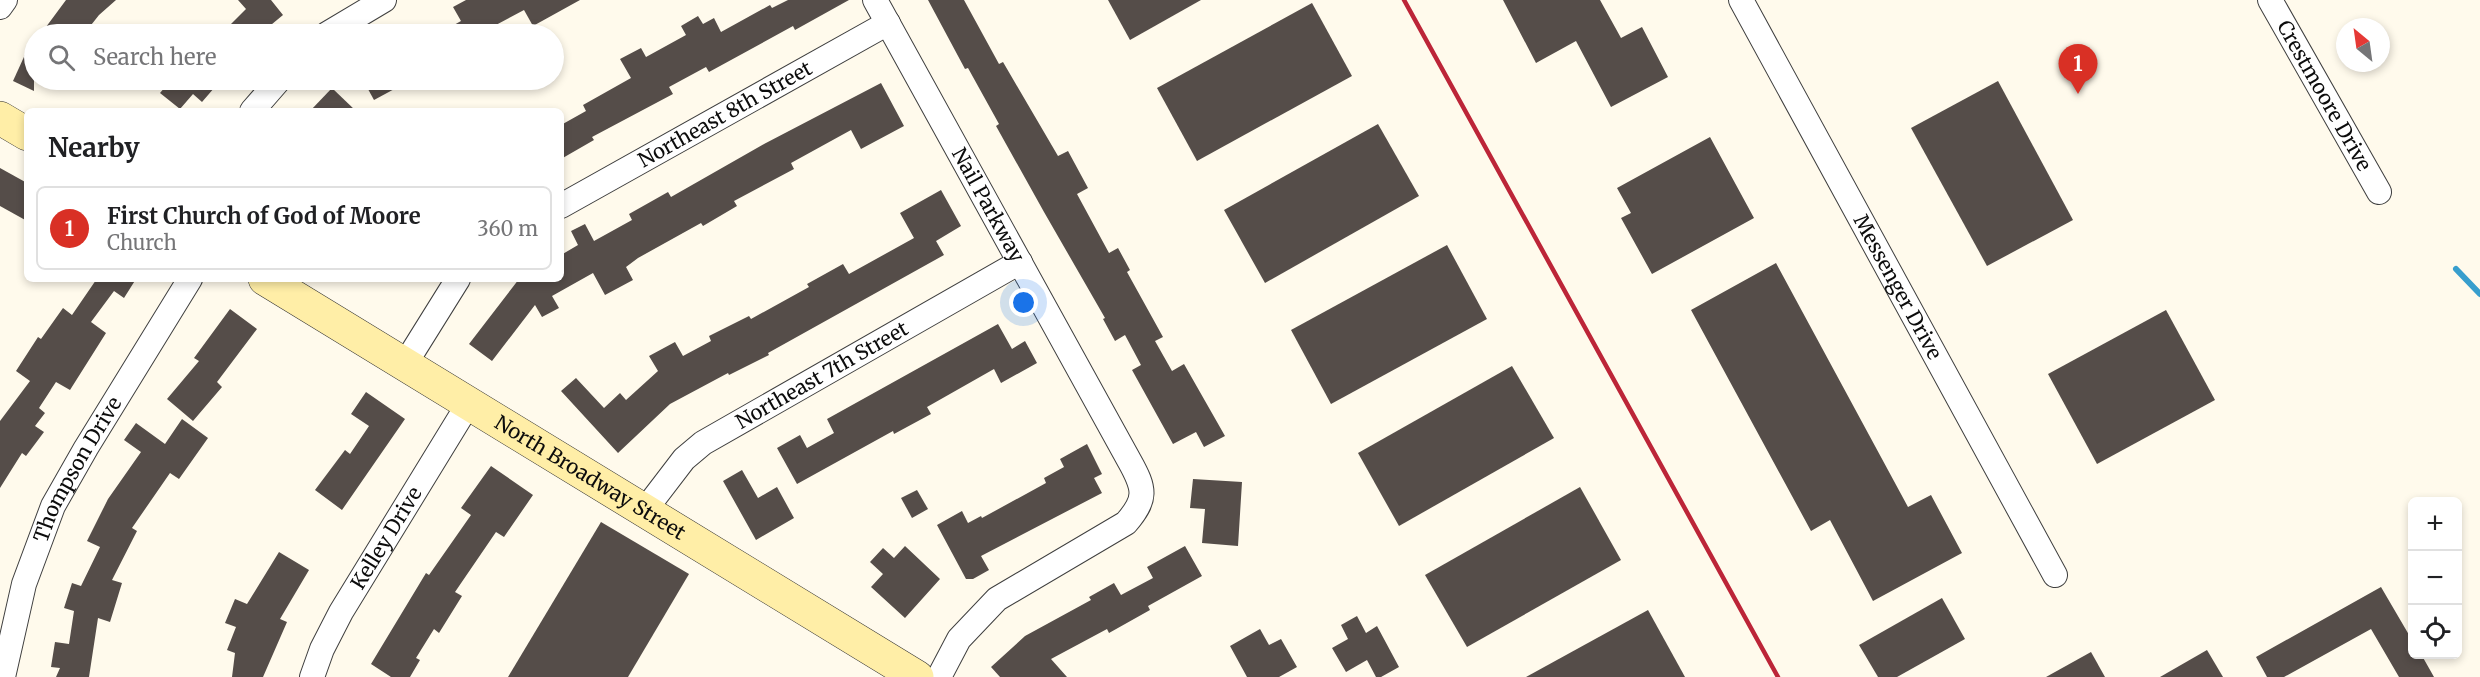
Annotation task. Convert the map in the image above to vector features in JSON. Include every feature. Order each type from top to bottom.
[{"type":"main road","points":[[0,118],[24,132]]},
{"type":"main road","name":"North Broadway Street","points":[[270,282],[917,677]]},
{"type":"street","points":[[0,7],[4,0]]},
{"type":"street","points":[[344,24],[384,0]]},
{"type":"street","name":"Nail Parkway","points":[[875,0],[1138,476],[1142,489],[1139,507],[1126,523],[997,599],[959,639],[939,677]]},
{"type":"street","name":"Messenger Drive","points":[[1741,0],[2055,575]]},
{"type":"street","name":"Crestmoore Drive","points":[[2270,0],[2379,192]]},
{"type":"street","name":"Northeast 8th Street","points":[[564,204],[888,23]]},
{"type":"street","points":[[255,108],[270,90]]},
{"type":"street","name":"Northeast 7th Street","points":[[645,510],[677,467],[703,443],[1020,261]]},
{"type":"street","name":"Thompson Drive","points":[[3,677],[24,584],[53,506],[188,282]]},
{"type":"street","points":[[405,364],[456,282]]},
{"type":"street","name":"Kelley Drive","points":[[312,677],[322,649],[341,612],[469,403]]},
{"type":"building","points":[[66,0],[116,0],[92,24],[48,24]]},
{"type":"building","points":[[238,0],[271,0],[283,15],[272,24],[231,24],[246,9]]},
{"type":"building","points":[[466,0],[580,0],[537,24],[532,24],[524,10],[498,24],[456,24],[461,21],[453,7]]},
{"type":"building","points":[[788,0],[849,0],[795,30],[793,26],[709,72],[706,67],[669,87],[673,94],[592,137],[594,140],[564,157],[564,123],[586,111],[583,105],[631,78],[620,59],[641,48],[646,57],[686,35],[681,26],[698,16],[703,24],[714,18],[721,32],[770,5],[772,8]]},
{"type":"building","points":[[928,0],[964,0],[999,64],[1003,62],[1058,156],[1068,151],[1088,188],[1077,194],[1109,253],[1118,248],[1130,270],[1127,272],[1163,337],[1155,341],[1172,371],[1184,364],[1225,436],[1204,447],[1196,432],[1173,444],[1132,370],[1141,365],[1125,335],[1115,341],[1103,319],[1105,318],[996,126],[999,124],[968,68],[965,69]]},
{"type":"building","points":[[1108,0],[1201,0],[1130,40]]},
{"type":"building","points":[[1503,0],[1600,0],[1621,38],[1642,27],[1668,77],[1611,107],[1576,41],[1536,63]]},
{"type":"building","points":[[1312,3],[1352,76],[1197,161],[1157,88]]},
{"type":"building","points":[[24,57],[24,86],[13,81]]},
{"type":"building","points":[[1998,81],[2073,220],[1987,266],[1911,128]]},
{"type":"building","points":[[881,83],[904,126],[861,149],[851,130],[791,163],[794,169],[734,201],[737,206],[703,226],[701,223],[638,258],[626,267],[633,280],[605,295],[593,273],[552,296],[559,308],[542,317],[535,305],[492,361],[469,344],[517,282],[564,282],[564,253],[578,245],[571,231],[585,224],[594,241],[632,220],[629,214],[668,192],[671,197],[764,144]]},
{"type":"building","points":[[163,90],[212,90],[202,102],[193,94],[181,108],[160,93]]},
{"type":"building","points":[[330,90],[334,90],[353,108],[313,108]]},
{"type":"building","points":[[368,90],[392,90],[374,100]]},
{"type":"building","points":[[1378,124],[1419,196],[1265,283],[1224,210]]},
{"type":"building","points":[[1710,137],[1754,218],[1652,274],[1621,218],[1631,213],[1617,188]]},
{"type":"building","points":[[0,168],[24,181],[24,219],[0,206]]},
{"type":"building","points":[[941,190],[961,226],[936,241],[944,255],[768,353],[769,355],[729,375],[728,373],[670,404],[618,453],[561,391],[576,378],[604,408],[620,393],[626,400],[658,371],[649,356],[675,342],[683,356],[711,341],[709,336],[749,316],[751,319],[809,287],[807,284],[843,264],[849,274],[914,238],[900,213]]},
{"type":"building","points":[[1447,245],[1487,319],[1331,404],[1291,330]]},
{"type":"building","points":[[1776,263],[1908,507],[1931,495],[1962,553],[1873,601],[1830,520],[1811,531],[1691,310]]},
{"type":"building","points":[[95,282],[134,282],[124,298],[114,291],[91,322],[106,333],[70,390],[56,382],[39,408],[45,413],[35,426],[44,432],[26,456],[22,453],[0,488],[0,421],[30,381],[16,371],[38,337],[41,339],[63,308],[72,315]]},
{"type":"building","points":[[230,309],[257,329],[217,382],[222,387],[193,421],[167,399],[199,361],[194,358]]},
{"type":"building","points":[[2166,310],[2215,400],[2097,464],[2048,374]]},
{"type":"building","points":[[998,324],[1012,349],[1025,341],[1037,363],[1001,383],[994,369],[927,407],[931,414],[894,434],[893,431],[797,484],[777,448],[800,435],[807,448],[834,433],[827,419]]},
{"type":"building","points":[[1512,366],[1554,438],[1399,526],[1358,453]]},
{"type":"building","points":[[366,392],[405,419],[342,510],[315,490],[345,450],[350,454],[369,426],[351,414]]},
{"type":"building","points":[[182,419],[208,438],[179,479],[170,473],[132,528],[137,531],[112,580],[122,583],[110,622],[98,618],[89,677],[56,677],[60,668],[51,667],[55,642],[69,644],[74,611],[64,608],[72,583],[81,586],[100,547],[87,541],[108,499],[141,452],[124,440],[136,423],[165,444]]},
{"type":"building","points":[[1087,444],[1102,474],[1094,478],[1102,493],[981,556],[989,570],[973,579],[966,579],[937,525],[962,511],[968,523],[981,516],[982,518],[1046,483],[1044,478],[1064,467],[1060,459]]},
{"type":"building","points":[[491,466],[533,495],[504,537],[496,532],[455,592],[462,596],[439,633],[434,629],[416,658],[420,660],[410,677],[391,677],[371,664],[426,573],[429,575],[471,515],[461,508]]},
{"type":"building","points":[[742,470],[758,498],[777,487],[794,518],[756,540],[723,481]]},
{"type":"building","points":[[1193,479],[1242,482],[1238,546],[1202,543],[1205,509],[1190,508]]},
{"type":"building","points":[[1580,487],[1621,560],[1467,647],[1425,575]]},
{"type":"building","points":[[917,490],[928,509],[912,518],[901,498]]},
{"type":"building","points":[[601,522],[689,574],[628,677],[508,677]]},
{"type":"building","points":[[905,546],[940,579],[905,618],[871,587],[883,574],[870,562],[883,548],[894,558]]},
{"type":"building","points":[[1185,546],[1202,576],[1148,606],[1150,610],[1109,633],[1107,629],[1051,659],[1067,677],[1000,677],[991,667],[1025,636],[1091,600],[1089,597],[1114,583],[1121,595],[1153,578],[1147,567]]},
{"type":"building","points":[[279,552],[309,570],[280,619],[287,622],[263,677],[232,677],[235,653],[227,650],[236,627],[225,623],[235,599],[247,604]]},
{"type":"building","points":[[2381,587],[2408,633],[2408,659],[2424,659],[2434,677],[2399,677],[2371,629],[2284,677],[2267,677],[2256,657]]},
{"type":"building","points":[[1942,598],[1965,639],[1897,677],[1878,677],[1859,645]]},
{"type":"building","points":[[1648,610],[1685,677],[1526,677]]},
{"type":"building","points":[[1357,616],[1366,633],[1377,626],[1399,667],[1381,677],[1376,677],[1367,660],[1346,672],[1332,648],[1348,639],[1341,625]]},
{"type":"building","points":[[1260,629],[1269,645],[1281,639],[1297,667],[1279,677],[1247,677],[1230,646]]},
{"type":"building","points":[[2207,650],[2223,677],[2160,677]]},
{"type":"building","points":[[2091,652],[2105,677],[2046,677]]},
{"type":"waterway","points":[[2456,269],[2480,294]]},
{"type":"railway","points":[[1404,0],[1778,677]]},
{"type":"place","name":"First Church of God of Moore","points":[[2078,94]]}]
